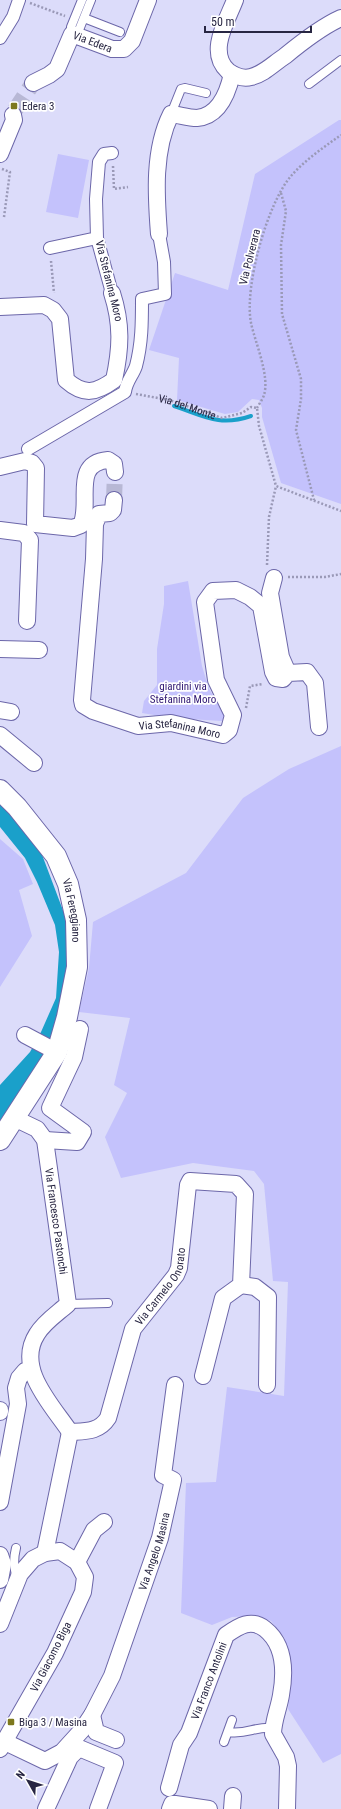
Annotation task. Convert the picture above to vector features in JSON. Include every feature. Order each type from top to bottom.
[{"type":"street","name":"Via Edera","points":[[33,84],[49,75],[57,68],[73,36],[112,49],[124,48],[132,41],[148,0]]},
{"type":"street","points":[[235,0],[218,45],[222,62],[232,74],[242,78],[251,77],[262,73],[308,38],[341,18]]},
{"type":"street","points":[[0,38],[14,17],[22,1]]},
{"type":"street","points":[[28,449],[125,392],[126,386],[135,368],[142,342],[142,299],[165,294],[164,262],[159,234],[156,194],[162,140],[171,114],[198,118],[207,115],[216,109],[224,98],[232,74]]},
{"type":"street","points":[[0,142],[14,112],[14,120],[0,154]]},
{"type":"street","name":"Via Stefanina Moro","points":[[0,308],[44,305],[53,310],[60,319],[66,380],[76,388],[86,391],[101,390],[114,380],[119,359],[120,324],[97,238],[96,199],[99,162],[104,154],[112,153]]},
{"type":"street","points":[[50,248],[97,238]]},
{"type":"street","points":[[0,467],[25,461],[32,463],[36,468],[35,524],[73,528],[81,525],[85,518],[85,476],[91,466],[99,461],[108,460],[114,464],[115,472]]},
{"type":"street","name":"Via Stefanina Moro","points":[[114,500],[113,510],[110,513],[99,514],[95,524],[94,559],[82,700],[83,705],[93,711],[138,726],[171,723],[222,735],[229,730],[233,715],[216,680],[205,602],[213,591],[236,590],[250,597],[261,606],[273,672],[282,675]]},
{"type":"street","points":[[0,530],[24,533],[30,540],[27,621]]},
{"type":"street","points":[[271,574],[270,593],[281,657],[282,675],[307,672],[315,683],[319,727]]},
{"type":"street","points":[[0,649],[39,650]]},
{"type":"street","points":[[0,735],[34,763]]},
{"type":"street","name":"Via Fereggiano","points":[[0,790],[17,807],[56,856],[68,884],[76,920],[77,967],[68,1017],[54,1050],[5,1125]]},
{"type":"street","points":[[5,1125],[37,1130],[45,1140],[77,1142],[83,1132],[50,1108],[74,1058],[80,1029]]},
{"type":"street","points":[[30,1037],[54,1050]]},
{"type":"street","name":"Via Francesco Pastonchi","points":[[45,1140],[68,1304]]},
{"type":"street","name":"Via Carmelo Onorato","points":[[70,1432],[95,1430],[103,1425],[108,1418],[133,1329],[176,1276],[179,1268],[188,1185],[190,1181],[236,1184],[244,1194],[241,1285]]},
{"type":"street","points":[[204,1376],[223,1298],[241,1285],[255,1287],[268,1297],[268,1385]]},
{"type":"street","points":[[45,1553],[70,1432],[35,1380],[31,1370],[32,1343],[37,1333],[68,1304]]},
{"type":"street","points":[[0,1502],[18,1404],[17,1383],[25,1371],[31,1370]]},
{"type":"street","name":"Via Angelo Masina","points":[[2,1745],[46,1761],[62,1752],[82,1730],[92,1715],[112,1676],[160,1538],[173,1480],[163,1475],[175,1385]]},
{"type":"street","points":[[0,1624],[20,1574],[33,1559],[45,1553],[60,1551],[77,1562],[94,1530],[104,1522]]},
{"type":"street","points":[[0,1555],[3,1564],[0,1580]]},
{"type":"street","name":"Via Giacomo Biga","points":[[2,1745],[55,1653],[83,1592],[86,1577],[77,1562]]},
{"type":"street","name":"Via Franco Antolini","points":[[169,1788],[181,1745],[189,1733],[223,1641],[226,1635],[234,1629],[247,1623],[264,1628],[270,1633],[276,1642],[283,1663],[281,1695],[273,1728]]},
{"type":"street","points":[[92,1715],[96,1732],[116,1740]]},
{"type":"street","points":[[273,1728],[275,1741],[286,1757],[288,1766],[286,1809]]},
{"type":"street","points":[[46,1809],[70,1757],[79,1748],[116,1763],[98,1809]]},
{"type":"street","points":[[170,1809],[172,1804],[175,1804],[209,1809]]},
{"type":"lane","points":[[73,36],[71,27],[82,0]]},
{"type":"lane","points":[[73,36],[84,18],[92,0]]},
{"type":"lane","points":[[84,18],[120,32]]},
{"type":"lane","points":[[309,84],[341,60]]},
{"type":"lane","points":[[171,114],[181,89],[185,88],[206,93]]},
{"type":"lane","points":[[68,1304],[108,1303]]},
{"type":"lane","points":[[16,1548],[14,1567],[18,1580]]},
{"type":"lane","points":[[224,1742],[232,1720]]},
{"type":"lane","points":[[228,1732],[240,1734],[261,1728],[273,1728]]},
{"type":"path","points":[[22,1],[71,18],[64,36],[73,36]]},
{"type":"path","name":"Via Polverara","points":[[257,408],[265,394],[265,384],[251,322],[248,301],[259,248],[271,209],[291,176],[324,147],[341,135]]},
{"type":"path","points":[[112,153],[114,189],[128,188]]},
{"type":"path","points":[[0,168],[10,172],[4,217]]},
{"type":"path","points":[[281,193],[286,211],[281,245],[282,314],[301,379],[301,399],[296,430],[314,500]]},
{"type":"path","points":[[50,248],[55,297]]},
{"type":"path","name":"Via del Monte","points":[[125,392],[169,400],[222,418],[242,413],[251,407],[257,408]]},
{"type":"path","points":[[257,408],[259,426],[276,486],[269,517],[271,574],[325,577],[341,574]]},
{"type":"path","points":[[276,486],[341,511]]},
{"type":"path","points":[[242,705],[244,712],[250,686],[262,684],[282,675]]},
{"type":"green space","points":[[341,120],[341,504],[281,483],[262,417],[262,408],[259,400],[252,399],[238,412],[225,414],[177,400],[179,358],[149,350],[175,273],[228,290],[255,174]]},
{"type":"green space","points":[[58,154],[89,160],[78,218],[46,212]]},
{"type":"green space","name":"giardini via Stefanina Moro","points":[[188,581],[202,666],[209,689],[225,714],[222,721],[172,718],[142,713],[144,701],[157,685],[157,649],[164,604],[164,586]]},
{"type":"green space","points":[[341,746],[341,1754],[323,1763],[288,1709],[292,1669],[284,1637],[271,1621],[252,1616],[232,1617],[212,1625],[181,1613],[186,1483],[216,1482],[227,1387],[284,1396],[288,1282],[273,1281],[264,1184],[254,1171],[193,1163],[121,1178],[105,1137],[127,1093],[114,1085],[130,1018],[79,1012],[89,968],[93,922],[186,873],[243,798],[289,769]]},
{"type":"green space","points":[[0,839],[23,859],[33,884],[19,890],[32,936],[0,987]]},
{"type":"shaded area","points":[[0,804],[9,812],[41,852],[67,921],[66,969],[53,1037],[43,1059],[0,1121],[0,1085],[30,1052],[41,1032],[56,998],[59,952],[55,925],[37,882],[25,858],[0,827]]},
{"type":"waterway","points":[[174,406],[212,419],[230,420],[251,416]]},
{"type":"tunnel","points":[[15,110],[33,83]]},
{"type":"tunnel","points":[[114,500],[115,472]]},
{"type":"place","name":"Edera 3","points":[[14,106]]},
{"type":"place","name":"Biga 3 / Masina","points":[[11,1722]]}]
